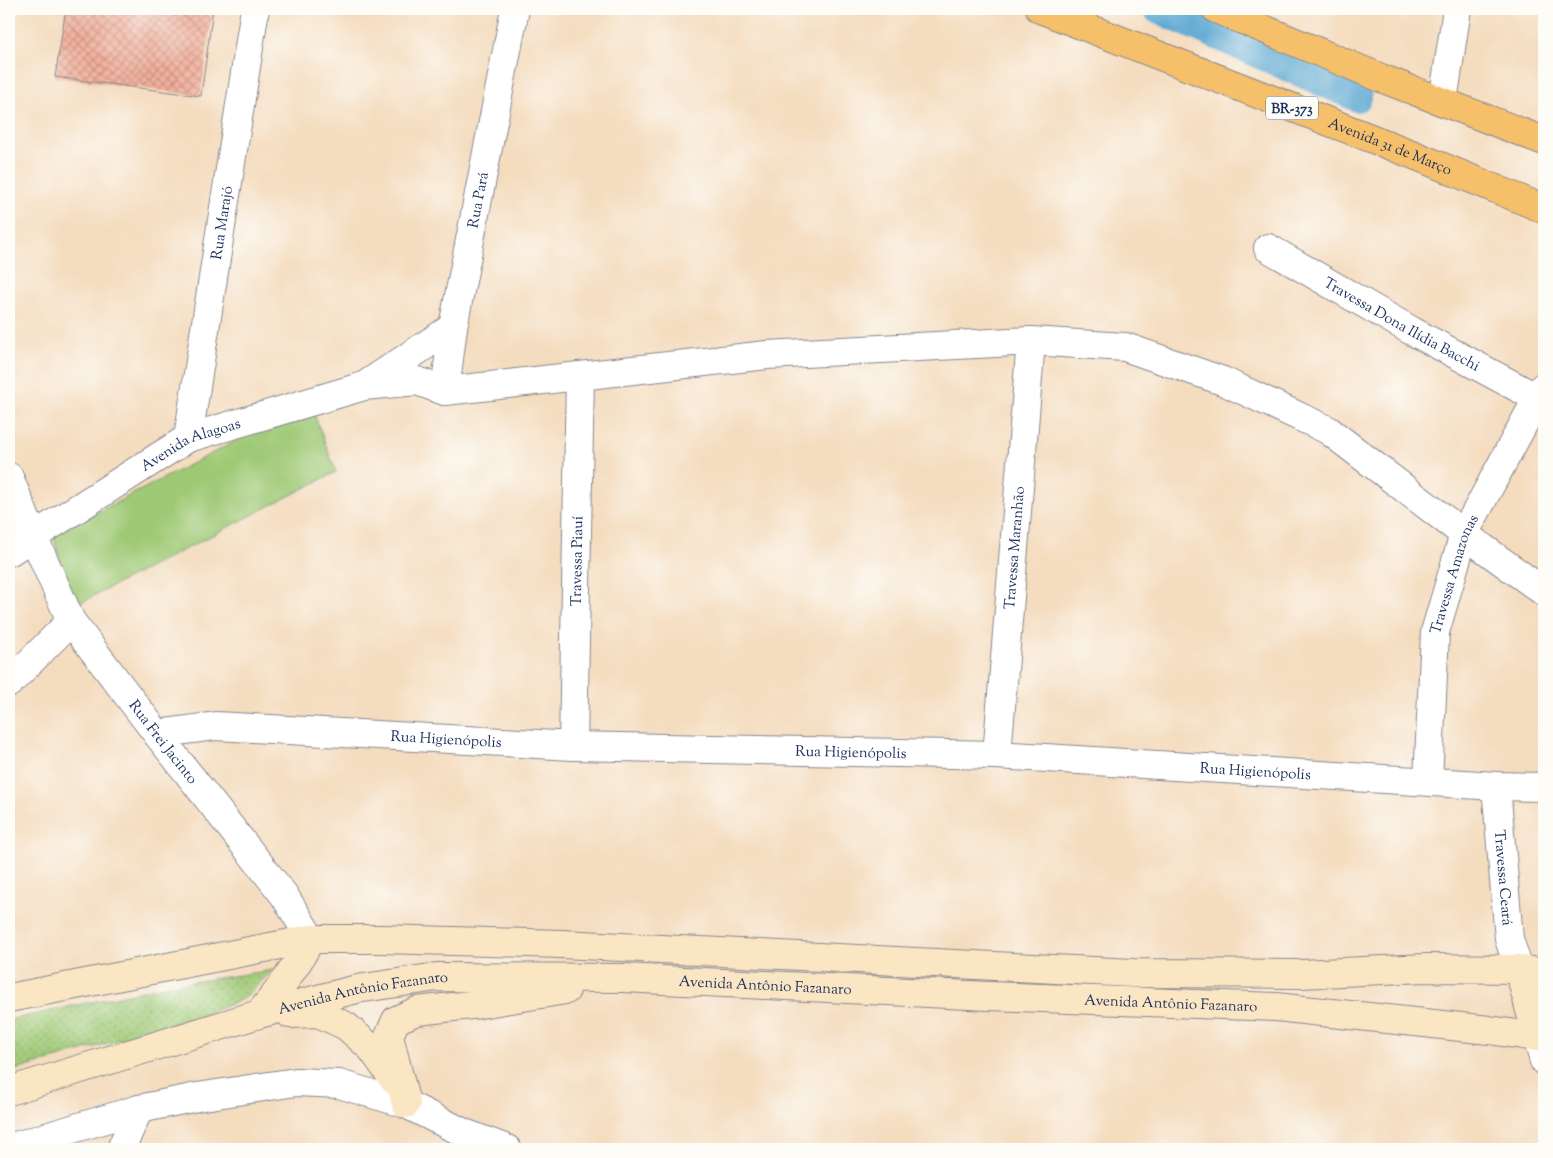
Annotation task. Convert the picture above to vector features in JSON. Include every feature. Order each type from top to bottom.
[{"type":"main road","name":"Avenida 31 de Março","points":[[1040,9],[1405,152],[1544,209]]},
{"type":"main road","points":[[1216,9],[1380,78],[1544,141]]},
{"type":"main road","points":[[259,1014],[280,990],[297,965],[311,939]]},
{"type":"main road","name":"Avenida Antônio Fazanaro","points":[[9,998],[311,939],[562,944],[1133,973],[1301,974],[1425,968],[1532,971]]},
{"type":"main road","points":[[1532,971],[1542,1045]]},
{"type":"main road","name":"Avenida Antônio Fazanaro","points":[[9,1091],[259,1014],[357,989],[437,977],[624,978],[989,996],[1276,1007],[1489,1030],[1542,1045]]},
{"type":"main road","points":[[406,1104],[389,1036],[396,1020],[417,1011],[543,994],[624,978]]},
{"type":"main road","points":[[259,1014],[318,1014],[346,1026],[371,1048],[385,1065],[397,1084],[406,1104]]},
{"type":"street","name":"Rua Marajó","points":[[188,438],[255,9]]},
{"type":"street","name":"Rua Pará","points":[[445,391],[453,327],[515,9]]},
{"type":"street","points":[[1444,101],[1457,9]]},
{"type":"street","name":"Travessa Dona Ilídia Bacchi","points":[[1268,248],[1412,331],[1540,392]]},
{"type":"street","name":"Avenida Alagoas","points":[[364,386],[453,327]]},
{"type":"street","points":[[445,391],[767,355],[1031,341],[1125,347],[1223,381],[1328,430],[1464,534],[1544,592]]},
{"type":"street","name":"Travessa Maranhão","points":[[997,755],[1031,341]]},
{"type":"street","name":"Travessa Piauí","points":[[572,746],[580,376]]},
{"type":"street","name":"Avenida Alagoas","points":[[9,552],[188,438],[364,386],[417,381],[445,391]]},
{"type":"street","name":"Travessa Amazonas","points":[[1428,781],[1435,632],[1464,534],[1540,392]]},
{"type":"street","name":"Rua Frei Jacinto","points":[[9,476],[33,536],[71,621],[156,734],[284,895],[311,939]]},
{"type":"street","points":[[9,683],[71,621]]},
{"type":"street","name":"Rua Higienópolis","points":[[156,734],[216,726],[572,746],[997,755],[1496,786],[1544,787]]},
{"type":"street","name":"Travessa Ceará","points":[[1496,786],[1509,939],[1532,971]]},
{"type":"street","points":[[9,1148],[139,1109],[197,1097],[296,1082],[339,1084],[406,1104],[458,1141],[507,1149]]},
{"type":"street","points":[[122,1149],[139,1109]]},
{"type":"green space","points":[[310,403],[336,472],[74,606],[53,535]]},
{"type":"green space","points":[[273,970],[249,994],[237,1002],[195,1018],[9,1072],[9,1020],[165,986]]},
{"type":"building","points":[[66,9],[213,9],[201,96],[55,77]]},
{"type":"waterway","points":[[1158,9],[1357,97]]}]
